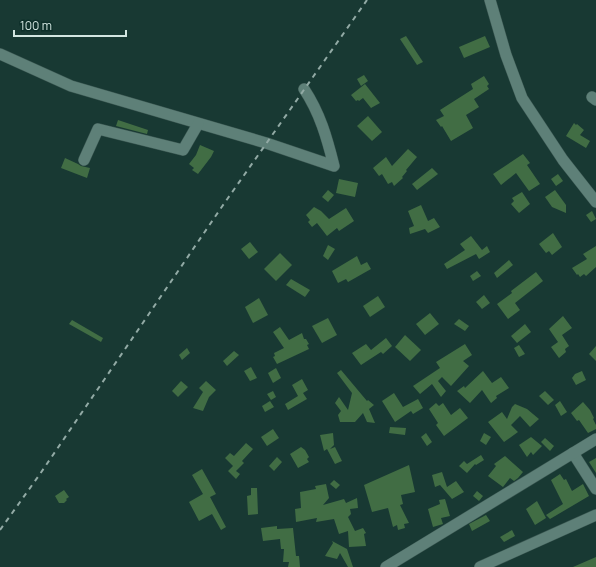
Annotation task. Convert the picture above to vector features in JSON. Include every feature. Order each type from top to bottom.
[{"type":"street","points":[[490,0],[506,55],[522,98],[563,160],[596,202]]},
{"type":"street","points":[[0,54],[71,86],[266,143],[334,166],[321,121],[312,101],[304,89]]},
{"type":"street","points":[[84,160],[94,128],[184,150],[198,124]]},
{"type":"street","points":[[386,567],[596,439]]},
{"type":"street","points":[[573,453],[596,489]]},
{"type":"street","points":[[480,567],[596,515]]},
{"type":"building","points":[[406,36],[423,62],[417,65],[400,39]]},
{"type":"building","points":[[485,36],[490,47],[464,58],[459,47]]},
{"type":"building","points":[[364,75],[368,81],[361,86],[357,79]]},
{"type":"building","points":[[484,76],[489,84],[487,86],[489,89],[474,99],[479,107],[466,115],[473,128],[451,141],[442,126],[441,127],[436,120],[444,116],[440,110],[473,89],[471,84]]},
{"type":"building","points":[[365,84],[380,103],[371,108],[363,98],[356,101],[351,95]]},
{"type":"building","points":[[368,116],[382,132],[372,141],[357,126]]},
{"type":"building","points":[[118,120],[148,130],[147,134],[116,126]]},
{"type":"building","points":[[574,123],[584,130],[580,135],[590,141],[586,148],[566,136]]},
{"type":"building","points":[[200,145],[214,151],[198,174],[192,170],[194,168],[189,164],[196,155]]},
{"type":"building","points":[[408,149],[417,157],[406,170],[407,171],[402,177],[403,178],[394,186],[392,182],[388,184],[382,174],[379,176],[373,168],[386,157],[392,166]]},
{"type":"building","points":[[523,154],[530,163],[527,165],[540,184],[529,191],[516,173],[501,185],[493,174]]},
{"type":"building","points":[[65,158],[81,166],[90,168],[87,178],[61,168]]},
{"type":"building","points":[[432,168],[438,174],[417,190],[412,184]]},
{"type":"building","points":[[558,174],[563,181],[556,186],[551,179]]},
{"type":"building","points":[[339,179],[358,183],[355,197],[336,193]]},
{"type":"building","points":[[328,190],[334,195],[328,202],[322,197]]},
{"type":"building","points":[[555,190],[566,205],[566,213],[552,207],[545,197]]},
{"type":"building","points":[[522,192],[530,204],[519,213],[511,204],[514,201],[512,198]]},
{"type":"building","points":[[421,205],[428,221],[434,218],[440,227],[428,233],[425,229],[410,234],[409,228],[414,226],[408,211]]},
{"type":"building","points":[[314,207],[321,211],[329,219],[346,208],[354,221],[339,231],[337,228],[327,236],[317,223],[312,227],[308,222],[310,220],[306,215]]},
{"type":"building","points":[[592,211],[596,219],[591,222],[586,215]]},
{"type":"building","points":[[553,233],[562,247],[552,255],[549,251],[546,253],[539,244]]},
{"type":"building","points":[[471,236],[482,250],[487,246],[490,252],[479,259],[476,254],[447,269],[444,264],[465,250],[460,244]]},
{"type":"building","points":[[250,242],[258,252],[249,259],[241,249]]},
{"type":"building","points":[[328,245],[335,249],[328,260],[323,256]]},
{"type":"building","points":[[596,246],[596,267],[586,276],[584,274],[580,277],[572,268],[587,259],[583,254]]},
{"type":"building","points":[[280,253],[292,265],[276,281],[264,269]]},
{"type":"building","points":[[357,256],[361,265],[367,262],[371,269],[348,282],[346,279],[338,283],[332,271]]},
{"type":"building","points":[[509,260],[513,265],[497,278],[494,273]]},
{"type":"building","points":[[477,271],[481,276],[473,281],[470,276]]},
{"type":"building","points":[[536,272],[543,281],[515,303],[520,310],[508,319],[497,304]]},
{"type":"building","points":[[291,279],[310,290],[305,297],[286,285]]},
{"type":"building","points":[[484,295],[490,303],[482,309],[476,302]]},
{"type":"building","points":[[378,296],[385,307],[370,317],[363,306]]},
{"type":"building","points":[[259,298],[268,315],[253,323],[245,307]]},
{"type":"building","points":[[430,313],[439,324],[425,335],[416,324]]},
{"type":"building","points":[[563,316],[572,328],[562,335],[569,346],[565,349],[566,352],[559,358],[551,347],[558,342],[549,329]]},
{"type":"building","points":[[328,318],[337,335],[322,343],[312,326]]},
{"type":"building","points":[[459,319],[469,326],[465,331],[454,324]]},
{"type":"building","points":[[72,320],[103,338],[101,342],[69,324]]},
{"type":"building","points":[[525,324],[531,332],[517,343],[511,336]]},
{"type":"building","points":[[280,327],[289,340],[302,333],[304,339],[306,339],[309,344],[307,345],[309,349],[277,364],[273,357],[275,356],[274,353],[284,348],[273,332]]},
{"type":"building","points":[[405,335],[421,350],[410,361],[395,347]]},
{"type":"building","points":[[386,338],[392,346],[383,354],[381,352],[361,365],[352,353],[366,344],[371,350]]},
{"type":"building","points":[[465,344],[472,355],[463,361],[469,366],[451,386],[442,377],[438,381],[446,391],[441,397],[432,384],[420,394],[413,386],[440,368],[436,362]]},
{"type":"building","points":[[519,345],[525,354],[519,357],[514,348]]},
{"type":"building","points":[[596,346],[596,361],[589,354]]},
{"type":"building","points":[[187,348],[190,353],[182,360],[179,355]]},
{"type":"building","points":[[234,351],[239,355],[227,366],[223,361]]},
{"type":"building","points":[[251,367],[257,378],[250,381],[244,371]]},
{"type":"building","points":[[276,368],[281,378],[273,383],[268,373]]},
{"type":"building","points":[[341,370],[367,401],[368,400],[374,405],[369,409],[375,423],[367,422],[363,413],[355,422],[340,422],[338,415],[341,411],[335,403],[339,397],[348,410],[352,393],[337,373]]},
{"type":"building","points":[[483,371],[492,383],[501,377],[509,388],[496,396],[497,398],[491,403],[482,390],[470,403],[457,391],[464,386],[465,388]]},
{"type":"building","points":[[582,371],[586,380],[576,385],[572,378],[575,374]]},
{"type":"building","points":[[302,379],[308,390],[303,393],[307,399],[288,410],[285,404],[298,396],[292,385]]},
{"type":"building","points":[[181,381],[188,387],[178,397],[172,391]]},
{"type":"building","points":[[206,381],[216,390],[209,397],[203,411],[193,408],[203,392],[199,388]]},
{"type":"building","points":[[273,391],[276,397],[271,400],[267,394]]},
{"type":"building","points":[[545,391],[554,400],[548,405],[539,396]]},
{"type":"building","points":[[394,393],[403,407],[418,399],[423,408],[413,414],[411,411],[395,422],[382,401]]},
{"type":"building","points":[[270,401],[274,407],[265,412],[262,406]]},
{"type":"building","points":[[560,401],[567,412],[561,416],[555,405]]},
{"type":"building","points":[[583,402],[590,410],[596,425],[596,429],[588,433],[579,420],[577,421],[571,413]]},
{"type":"building","points":[[436,403],[439,406],[443,403],[451,415],[460,408],[468,418],[444,436],[436,425],[438,423],[429,409]]},
{"type":"building","points":[[515,404],[527,409],[539,419],[530,427],[520,416],[511,425],[518,432],[504,442],[488,422],[502,412],[507,419],[512,407]]},
{"type":"building","points":[[390,427],[406,428],[405,435],[389,433]]},
{"type":"building","points":[[273,429],[279,438],[267,446],[261,437]]},
{"type":"building","points":[[333,433],[334,445],[330,449],[335,447],[342,461],[335,464],[327,449],[324,451],[320,435]]},
{"type":"building","points":[[426,433],[432,442],[427,446],[421,437]]},
{"type":"building","points":[[484,433],[491,437],[486,445],[480,441]]},
{"type":"building","points":[[531,437],[542,446],[533,455],[531,452],[527,457],[519,445]]},
{"type":"building","points":[[545,438],[554,446],[550,451],[541,442]]},
{"type":"building","points":[[246,443],[253,449],[242,461],[244,463],[236,471],[240,474],[236,479],[228,471],[233,466],[225,458],[230,453],[234,456]]},
{"type":"building","points":[[301,447],[305,450],[309,457],[307,459],[309,462],[298,468],[290,454]]},
{"type":"building","points":[[481,455],[484,460],[476,465],[475,464],[467,473],[459,466],[464,461],[467,464]]},
{"type":"building","points":[[505,456],[523,472],[514,481],[510,478],[503,487],[488,476],[496,466],[494,464]]},
{"type":"building","points":[[277,457],[282,462],[274,471],[269,466]]},
{"type":"building","points":[[596,458],[596,473],[589,462]]},
{"type":"building","points":[[409,465],[415,492],[401,495],[403,504],[400,505],[409,523],[404,524],[405,528],[398,530],[397,525],[393,527],[388,508],[372,512],[364,485]]},
{"type":"building","points":[[202,469],[216,494],[210,497],[226,527],[221,530],[212,514],[199,521],[189,502],[203,494],[192,475]]},
{"type":"building","points":[[442,472],[447,487],[456,481],[464,492],[452,499],[440,485],[435,487],[432,475]]},
{"type":"building","points":[[560,474],[564,480],[566,479],[572,491],[583,484],[589,496],[550,519],[546,515],[563,504],[551,480]]},
{"type":"building","points":[[334,480],[340,485],[336,489],[330,484]]},
{"type":"building","points":[[326,484],[329,498],[323,505],[344,499],[346,503],[357,498],[358,508],[350,509],[351,514],[348,517],[355,531],[363,528],[366,533],[364,534],[366,546],[349,547],[348,531],[339,534],[334,519],[316,522],[317,518],[296,522],[295,509],[301,508],[300,492],[316,489],[315,486]]},
{"type":"building","points":[[251,488],[257,488],[258,514],[248,515],[247,496],[251,495]]},
{"type":"building","points":[[64,490],[69,497],[64,503],[59,503],[55,496]]},
{"type":"building","points":[[477,491],[483,496],[479,501],[473,496]]},
{"type":"building","points":[[445,499],[450,516],[441,518],[443,524],[433,527],[428,509],[440,504],[439,500]]},
{"type":"building","points":[[537,501],[546,518],[535,525],[526,509]]},
{"type":"building","points":[[486,515],[490,521],[472,531],[469,524]]},
{"type":"building","points":[[277,526],[277,529],[293,528],[296,556],[299,556],[300,567],[288,567],[289,562],[283,562],[284,549],[281,549],[280,539],[263,541],[261,528]]},
{"type":"building","points":[[512,530],[515,536],[504,542],[500,537]]},
{"type":"building","points":[[332,541],[347,549],[353,567],[348,567],[340,553],[337,559],[325,556],[333,543]]},
{"type":"building","points":[[596,557],[596,567],[573,567]]},
{"type":"railway","points":[[0,530],[40,474],[221,208],[367,0]]}]
